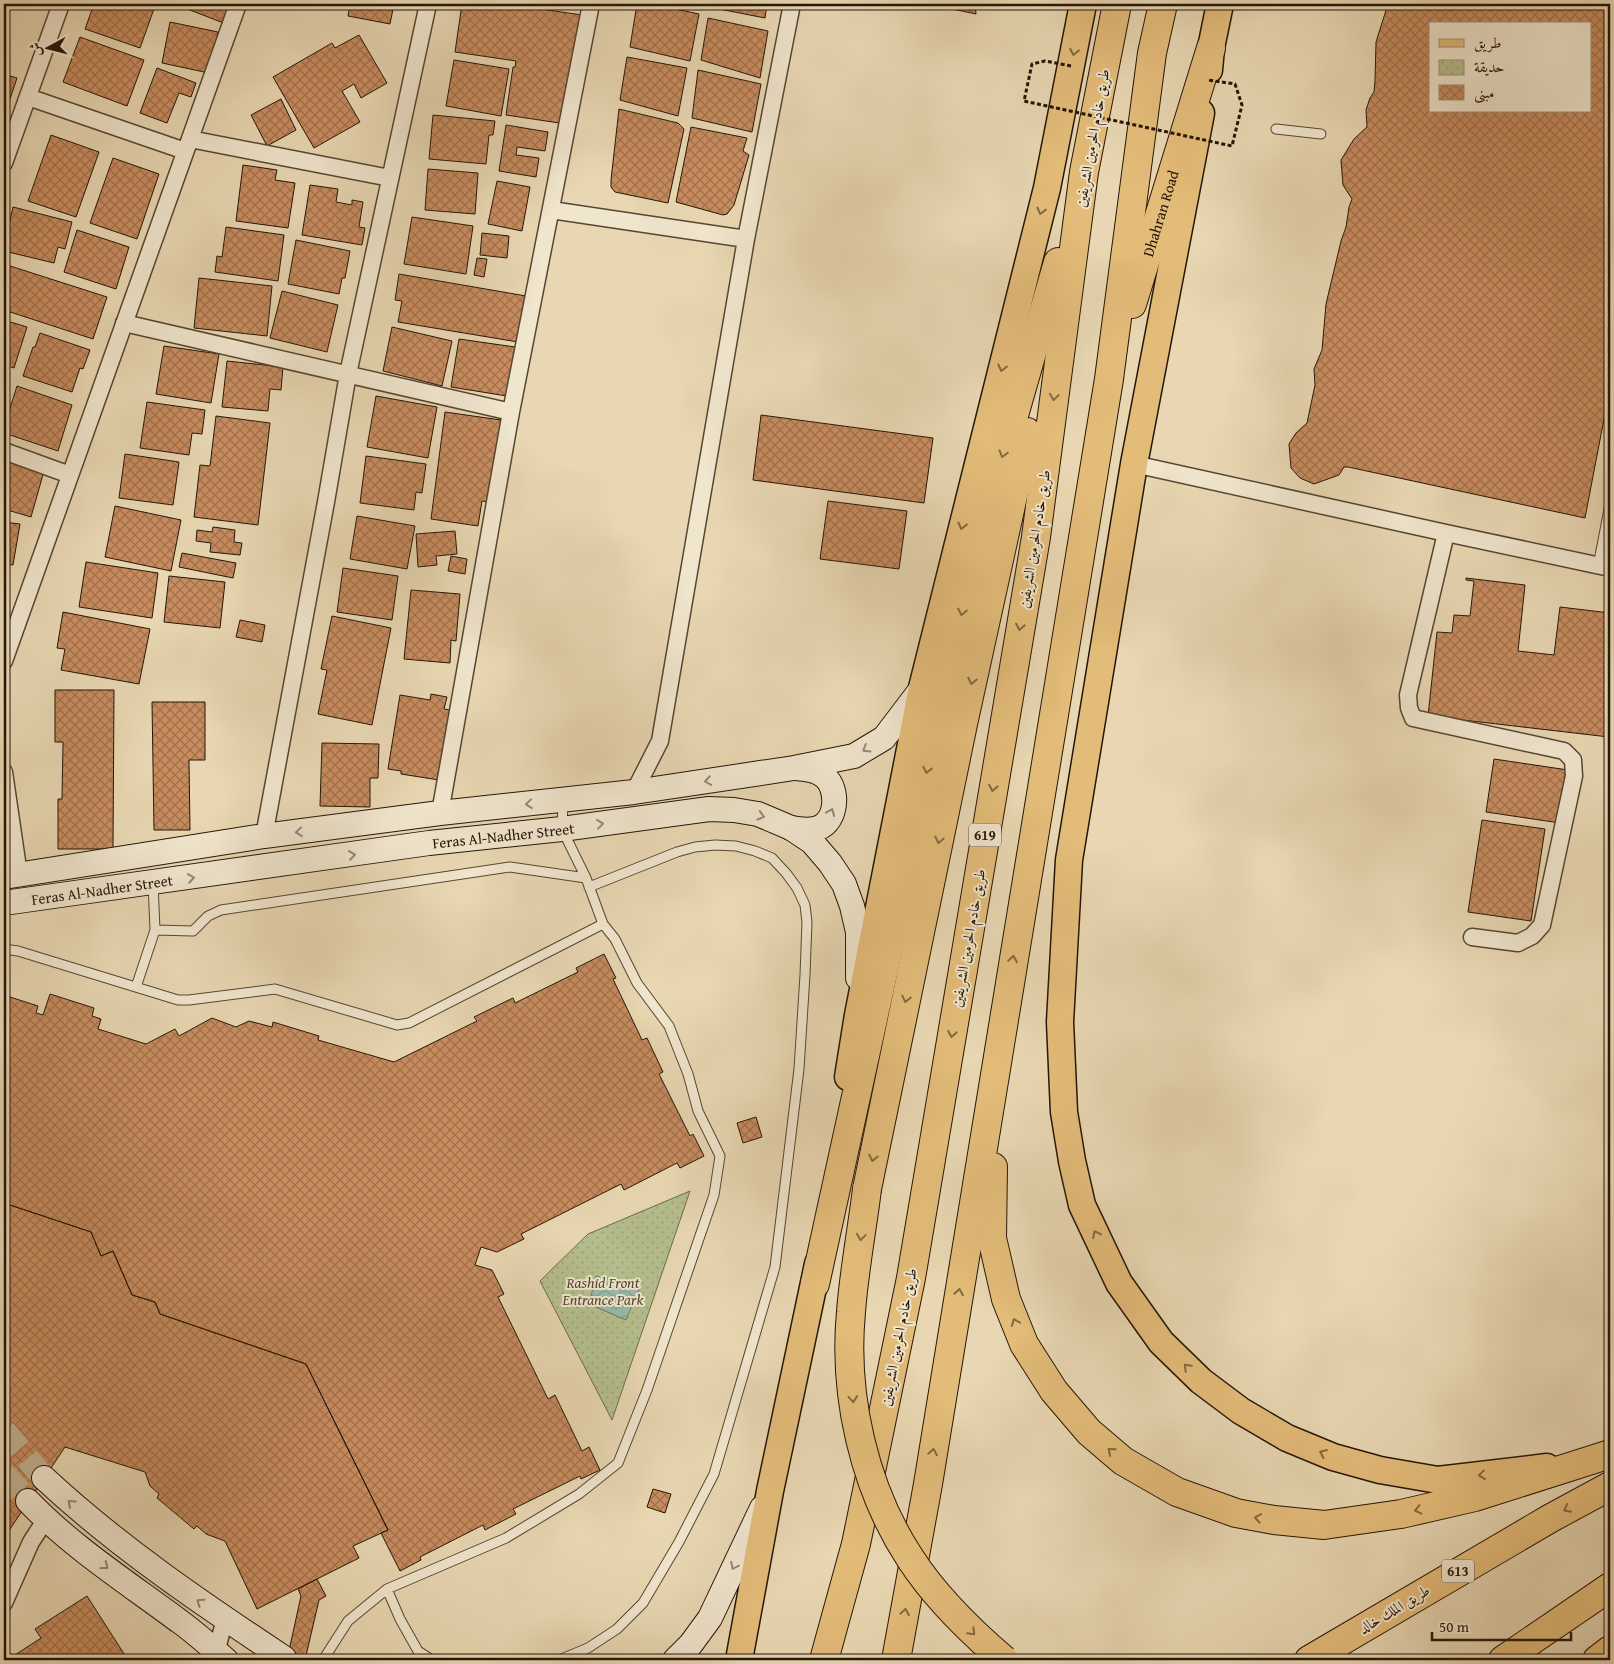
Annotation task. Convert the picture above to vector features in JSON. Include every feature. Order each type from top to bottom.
[{"type":"highway","name":"طريق خادم الحرمين الشريفين","points":[[824,1660],[856,1544],[911,1278],[1036,537],[1084,172],[1117,4]]},
{"type":"highway","points":[[896,1660],[928,1484],[1109,379],[1152,53],[1163,4]]},
{"type":"highway","name":"Dhahran Road","points":[[1109,379],[1211,48]]},
{"type":"highway","points":[[1004,1660],[975,1635],[944,1602],[910,1558],[891,1525],[865,1460],[855,1413],[850,1366],[850,1314],[867,1189],[963,724],[1084,172]]},
{"type":"highway","points":[[815,1284],[977,544],[1084,172]]},
{"type":"highway","points":[[1008,994],[994,1146],[992,1238],[1006,1299],[1024,1344],[1054,1391],[1089,1432],[1123,1461],[1177,1492],[1236,1514],[1324,1526],[1401,1514],[1475,1497],[1610,1454]]},
{"type":"highway","name":"طريق الملك خالد","points":[[1309,1660],[1526,1532],[1610,1486]]},
{"type":"highway","points":[[1503,1660],[1610,1587]]},
{"type":"highway","points":[[1598,1660],[1610,1650]]},
{"type":"main road","points":[[739,1660],[770,1491],[815,1284],[858,1015],[922,688],[1047,188],[1083,4]]},
{"type":"main road","points":[[1220,4],[1211,48],[1208,80],[1134,464],[1070,860],[1060,1022],[1064,1112],[1082,1205],[1118,1283],[1161,1342],[1201,1381],[1242,1410],[1287,1438],[1333,1457],[1380,1470],[1438,1480],[1583,1462]]},
{"type":"street","points":[[4,163],[61,4]]},
{"type":"street","points":[[4,662],[238,4]]},
{"type":"street","points":[[264,836],[348,374],[428,4]]},
{"type":"street","points":[[440,813],[511,412],[591,4]]},
{"type":"street","points":[[634,792],[660,741],[746,239],[792,4]]},
{"type":"street","points":[[28,97],[188,145],[390,178]]},
{"type":"street","points":[[551,210],[746,239]]},
{"type":"street","points":[[124,323],[511,412]]},
{"type":"street","points":[[4,451],[70,475]]},
{"type":"street","points":[[1134,464],[1446,534],[1604,567]]},
{"type":"street","points":[[1446,534],[1408,695],[1409,708],[1413,718],[1564,751],[1573,760],[1574,776],[1542,925],[1532,936],[1518,943],[1472,937]]},
{"type":"street","name":"Feras Al-Nadher Street","points":[[11,876],[264,836],[440,813],[634,792],[794,768],[854,756],[884,738],[922,688]]},
{"type":"street","points":[[791,828],[814,829],[825,824],[832,813],[834,801],[833,790],[828,780],[820,773],[794,768]]},
{"type":"street","points":[[4,772],[11,876]]},
{"type":"street","name":"Feras Al-Nadher Street","points":[[4,903],[429,843],[562,829],[710,809],[734,810],[758,814],[791,828],[812,842],[830,863],[844,884],[858,932],[858,1015]]},
{"type":"street","points":[[44,1478],[74,1506],[116,1538],[225,1619],[284,1658]]},
{"type":"street","points":[[675,1660],[691,1644],[710,1618],[770,1491]]},
{"type":"street","points":[[28,1500],[46,1519],[110,1571],[182,1623],[219,1657]]},
{"type":"street","points":[[4,1603],[31,1542],[46,1519]]},
{"type":"street","points":[[219,1657],[225,1619]]},
{"type":"lane","points":[[1276,128],[1321,134]]},
{"type":"lane","points":[[1604,567],[1610,504]]},
{"type":"lane","points":[[323,1660],[348,1621],[387,1589],[506,1538],[579,1494],[618,1463],[647,1390],[712,1201],[720,1156],[698,1111],[685,1066],[669,1026],[638,983],[603,924],[587,882],[562,829],[563,801]]},
{"type":"lane","points":[[156,930],[193,931],[208,916],[221,910],[510,867],[587,882],[677,852],[695,847],[715,845],[736,846],[772,858],[797,888],[805,905],[807,922],[805,974],[798,1069],[775,1267],[714,1474],[679,1542],[643,1604],[617,1629],[588,1648],[559,1660]]},
{"type":"lane","points":[[136,987],[156,930],[153,883]]},
{"type":"lane","points":[[4,949],[18,951],[183,1000],[275,989],[391,1024],[403,1025],[603,924]]},
{"type":"lane","points":[[387,1589],[400,1619],[418,1651],[432,1660]]},
{"type":"path","points":[[1071,66],[1045,62],[1032,64],[1024,101],[1232,146],[1242,105],[1236,84],[1208,80]]},
{"type":"green space","name":"Rashid Front Entrance Park","points":[[690,1191],[612,1420],[540,1281],[588,1234]]},
{"type":"water","points":[[596,1276],[640,1287],[626,1320],[589,1304]]},
{"type":"building","points":[[94,4],[149,4],[155,6],[140,48],[85,29]]},
{"type":"building","points":[[177,4],[234,4],[226,24]]},
{"type":"building","points":[[350,4],[394,4],[390,24],[348,16]]},
{"type":"building","points":[[462,4],[507,4],[582,15],[566,124],[506,115],[513,67],[515,67],[516,61],[455,52]]},
{"type":"building","points":[[637,4],[652,4],[699,14],[690,61],[630,47]]},
{"type":"building","points":[[710,4],[767,4],[765,18],[709,7]]},
{"type":"building","points":[[929,4],[975,4],[976,14]]},
{"type":"building","points":[[1388,4],[1610,4],[1610,421],[1604,419],[1585,518],[1348,467],[1344,467],[1339,475],[1314,484],[1300,478],[1291,468],[1289,444],[1296,433],[1307,423],[1315,385],[1314,369],[1322,350],[1326,304],[1352,199],[1343,185],[1341,160],[1354,139],[1367,127],[1366,110],[1374,92],[1376,42]]},
{"type":"building","points":[[708,18],[768,31],[760,78],[701,60]]},
{"type":"building","points":[[170,22],[218,32],[209,73],[162,63]]},
{"type":"building","points":[[359,35],[387,83],[361,98],[354,84],[342,91],[360,122],[314,148],[273,77],[332,43],[335,48]]},
{"type":"building","points":[[80,37],[144,60],[127,106],[63,82]]},
{"type":"building","points":[[627,57],[687,68],[678,116],[620,100]]},
{"type":"building","points":[[454,60],[509,69],[501,116],[446,106]]},
{"type":"building","points":[[157,68],[196,83],[191,97],[179,93],[167,123],[140,113]]},
{"type":"building","points":[[698,70],[761,84],[752,132],[692,118]]},
{"type":"building","points":[[4,74],[17,78],[4,117]]},
{"type":"building","points":[[281,99],[296,130],[267,146],[251,115]]},
{"type":"building","points":[[619,109],[678,123],[684,129],[668,203],[615,192],[611,187]]},
{"type":"building","points":[[433,115],[495,121],[493,135],[489,135],[486,164],[429,159]]},
{"type":"building","points":[[506,125],[548,132],[545,151],[517,147],[516,155],[539,158],[536,177],[499,171]]},
{"type":"building","points":[[691,127],[747,138],[743,151],[749,155],[734,205],[727,214],[723,215],[676,202]]},
{"type":"building","points":[[51,135],[99,152],[76,217],[28,201]]},
{"type":"building","points":[[113,158],[159,174],[137,239],[90,223]]},
{"type":"building","points":[[243,165],[277,170],[275,180],[295,183],[288,228],[236,221]]},
{"type":"building","points":[[428,169],[478,173],[475,214],[425,210]]},
{"type":"building","points":[[497,181],[530,187],[522,231],[488,224]]},
{"type":"building","points":[[310,185],[338,189],[336,202],[352,205],[352,200],[363,202],[359,227],[365,228],[362,245],[302,235]]},
{"type":"building","points":[[13,207],[72,222],[65,249],[58,247],[54,263],[4,251],[4,232],[7,233]]},
{"type":"building","points":[[412,217],[473,226],[466,274],[404,264]]},
{"type":"building","points":[[226,227],[284,235],[278,281],[215,272],[217,256],[222,257]]},
{"type":"building","points":[[77,230],[129,247],[116,289],[64,272]]},
{"type":"building","points":[[482,233],[509,236],[507,258],[480,255]]},
{"type":"building","points":[[296,240],[350,251],[345,278],[342,278],[339,294],[288,284]]},
{"type":"building","points":[[477,258],[487,259],[484,277],[474,275]]},
{"type":"building","points":[[4,264],[107,297],[93,339],[4,310]]},
{"type":"building","points":[[399,274],[526,296],[518,342],[398,322],[402,301],[395,300]]},
{"type":"building","points":[[199,278],[272,286],[267,336],[194,328]]},
{"type":"building","points":[[282,291],[338,305],[327,352],[270,338]]},
{"type":"building","points":[[4,320],[27,327],[14,368],[4,365]]},
{"type":"building","points":[[392,327],[452,341],[442,386],[383,371]]},
{"type":"building","points":[[40,333],[90,350],[83,369],[80,368],[72,392],[23,376]]},
{"type":"building","points":[[459,339],[515,347],[507,396],[451,387]]},
{"type":"building","points":[[164,346],[219,354],[211,403],[156,394]]},
{"type":"building","points":[[227,361],[283,367],[281,390],[270,389],[268,411],[222,407]]},
{"type":"building","points":[[4,374],[9,375],[4,401]]},
{"type":"building","points":[[17,386],[72,405],[58,451],[4,433],[4,427]]},
{"type":"building","points":[[376,396],[437,407],[428,458],[367,447]]},
{"type":"building","points":[[147,402],[205,410],[202,434],[192,433],[189,455],[140,448]]},
{"type":"building","points":[[445,412],[501,420],[490,502],[482,501],[478,526],[431,519]]},
{"type":"building","points":[[761,415],[933,438],[924,503],[753,480]]},
{"type":"building","points":[[216,416],[270,423],[258,525],[194,517],[200,465],[210,466]]},
{"type":"building","points":[[125,454],[179,462],[173,505],[119,498]]},
{"type":"building","points":[[366,456],[426,464],[422,493],[416,492],[414,510],[360,503]]},
{"type":"building","points":[[4,460],[44,471],[31,517],[4,509]]},
{"type":"building","points":[[828,501],[907,511],[899,569],[820,559]]},
{"type":"building","points":[[115,506],[181,520],[171,571],[105,557]]},
{"type":"building","points":[[357,516],[415,526],[407,569],[350,559]]},
{"type":"building","points":[[4,522],[20,524],[13,565],[4,564]]},
{"type":"building","points":[[213,527],[235,530],[234,542],[242,543],[240,555],[210,552],[211,543],[196,541],[197,530],[212,532]]},
{"type":"building","points":[[455,531],[457,554],[436,556],[437,565],[418,567],[416,534]]},
{"type":"building","points":[[182,553],[236,563],[233,578],[179,567]]},
{"type":"building","points":[[451,556],[467,559],[465,574],[448,571]]},
{"type":"building","points":[[86,562],[158,573],[152,618],[79,607]]},
{"type":"building","points":[[343,568],[398,576],[392,620],[337,612]]},
{"type":"building","points":[[169,576],[225,582],[220,628],[164,622]]},
{"type":"building","points":[[1466,578],[1525,585],[1518,651],[1554,655],[1560,607],[1610,613],[1609,737],[1428,716],[1437,632],[1452,633],[1454,615],[1470,616],[1474,581],[1466,580]]},
{"type":"building","points":[[411,590],[460,594],[456,641],[451,640],[450,663],[404,659]]},
{"type":"building","points":[[63,612],[150,629],[139,684],[61,670],[65,649],[57,648]]},
{"type":"building","points":[[332,616],[391,628],[372,725],[318,714],[327,670],[321,669]]},
{"type":"building","points":[[240,620],[265,625],[262,642],[236,637]]},
{"type":"building","points":[[55,690],[114,690],[113,849],[58,849],[58,799],[62,799],[63,742],[55,742]]},
{"type":"building","points":[[431,694],[447,697],[444,709],[450,710],[439,780],[401,774],[401,771],[388,769],[400,695],[430,700]]},
{"type":"building","points":[[152,702],[205,702],[205,760],[189,760],[190,830],[154,830]]},
{"type":"building","points":[[322,743],[379,744],[378,778],[370,778],[370,807],[320,806]]},
{"type":"building","points":[[1494,759],[1568,770],[1560,823],[1486,812]]},
{"type":"building","points":[[1482,820],[1545,829],[1531,921],[1468,912]]},
{"type":"building","points":[[604,954],[616,978],[613,979],[642,1040],[647,1038],[663,1072],[659,1074],[690,1136],[693,1134],[704,1156],[680,1168],[677,1163],[624,1190],[621,1184],[521,1234],[524,1239],[497,1252],[481,1247],[475,1265],[492,1270],[504,1294],[498,1297],[548,1399],[555,1395],[582,1451],[589,1447],[600,1470],[581,1479],[580,1476],[513,1509],[516,1514],[485,1530],[483,1525],[420,1557],[421,1560],[400,1571],[381,1533],[388,1530],[306,1364],[160,1314],[155,1302],[132,1295],[113,1251],[101,1256],[91,1232],[4,1203],[4,995],[38,1006],[36,1013],[43,1015],[50,994],[94,1008],[92,1016],[101,1019],[98,1029],[146,1044],[175,1029],[179,1036],[212,1018],[236,1027],[249,1021],[272,1027],[273,1022],[319,1036],[318,1040],[394,1062],[477,1021],[474,1017],[513,998],[515,1003],[578,972],[576,968]]},
{"type":"building","points":[[756,1117],[762,1137],[743,1143],[737,1123]]},
{"type":"building","points":[[4,1203],[91,1232],[101,1256],[113,1251],[132,1295],[155,1302],[160,1314],[306,1364],[388,1530],[353,1546],[359,1558],[257,1609],[225,1541],[206,1534],[197,1526],[194,1529],[157,1498],[159,1494],[150,1486],[145,1472],[65,1447],[4,1538]]},
{"type":"building","points":[[653,1489],[671,1494],[665,1513],[647,1507]]},
{"type":"building","points":[[317,1579],[326,1596],[319,1600],[305,1660],[287,1660],[301,1596],[298,1589]]},
{"type":"building","points":[[87,1596],[128,1660],[18,1660],[15,1655],[41,1638],[35,1629]]},
{"type":"tunnel","points":[[4,1431],[44,1478]]},
{"type":"tunnel","points":[[4,1474],[28,1501]]}]
